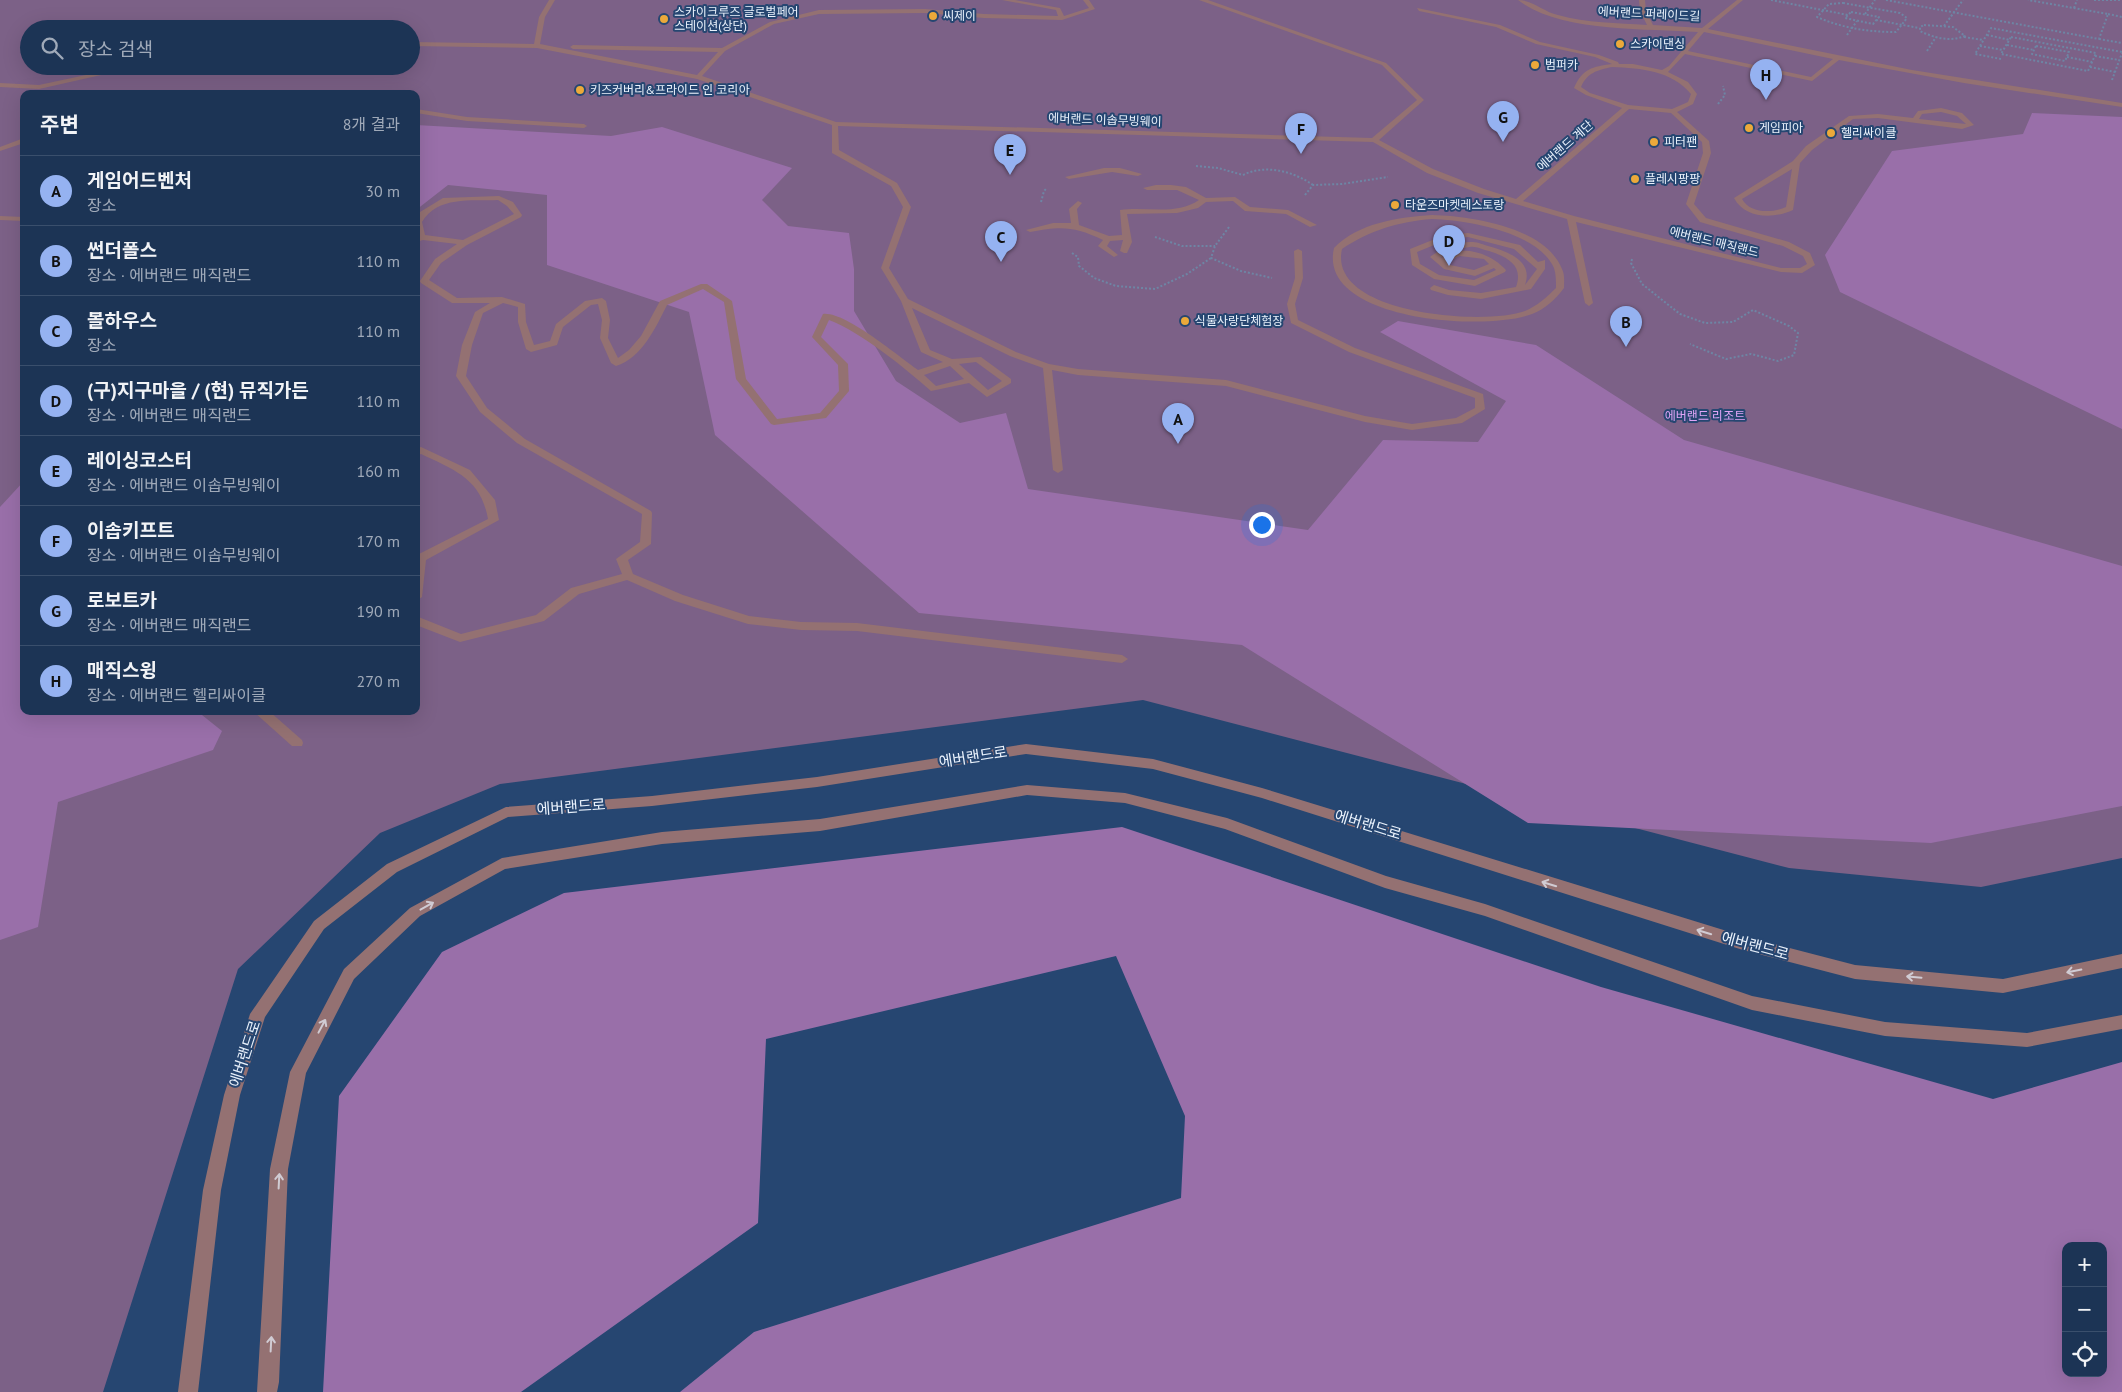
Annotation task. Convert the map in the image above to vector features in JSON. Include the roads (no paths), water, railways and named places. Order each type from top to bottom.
[{"type":"street","points":[[538,46],[542,17],[552,0]]},
{"type":"street","points":[[1005,0],[1058,9],[1062,18]]},
{"type":"street","points":[[698,78],[723,50],[772,23],[818,12],[927,8],[984,16],[1062,18],[1092,8],[1086,0]]},
{"type":"street","points":[[1202,0],[1384,64],[1421,100],[1374,140]]},
{"type":"street","name":"에버랜드 퍼레이드길","points":[[1521,0],[1553,16],[1574,21],[1703,30],[1740,0]]},
{"type":"street","points":[[1642,0],[1643,11],[1651,27]]},
{"type":"street","points":[[1419,9],[1466,17],[1498,26],[1538,43],[1597,56],[1623,66]]},
{"type":"street","points":[[1664,72],[1703,30],[1837,58],[2028,93],[2122,105]]},
{"type":"street","points":[[420,44],[723,50]]},
{"type":"street","name":"에버랜드 이솝무빙웨이","points":[[538,46],[698,78],[835,124],[1374,140]]},
{"type":"street","points":[[1684,52],[1812,79],[1837,58]]},
{"type":"street","points":[[1603,66],[1623,66],[1664,72],[1682,80],[1692,88],[1694,94],[1691,103],[1673,111],[1627,107],[1588,94],[1577,88],[1578,80],[1587,71],[1603,66]]},
{"type":"street","points":[[0,85],[39,87],[96,75]]},
{"type":"street","name":"에버랜드 계단","points":[[1518,201],[1627,107]]},
{"type":"street","points":[[1796,163],[1790,208],[1778,214],[1755,212],[1742,206],[1738,198],[1796,163],[1809,148],[1851,117],[1878,116],[1962,127],[1971,125],[1956,111],[1937,108],[1920,112],[1915,120]]},
{"type":"street","name":"에버랜드 매직랜드","points":[[1374,140],[1430,171],[1482,191],[1571,218],[1781,270],[1802,271],[1812,264],[1807,254],[1786,244],[1703,220],[1690,204],[1708,152],[1705,140],[1673,111]]},
{"type":"street","points":[[420,112],[467,119],[584,126]]},
{"type":"street","points":[[835,124],[835,151],[894,185],[907,208],[885,268],[905,301],[926,352],[951,362],[987,394],[1008,381],[978,359],[951,362],[917,374]]},
{"type":"street","points":[[0,149],[20,142]]},
{"type":"street","points":[[1069,177],[1120,168],[1138,174]]},
{"type":"street","points":[[1147,188],[1169,186],[1187,189],[1204,200]]},
{"type":"street","points":[[420,219],[424,212],[446,200],[499,198],[510,204],[518,215],[464,243],[438,261],[420,282],[454,301],[502,300],[522,306],[522,322],[531,350],[554,343],[559,326],[588,303],[602,302],[606,320],[604,338],[616,363],[628,356],[645,338],[663,303],[704,286],[728,301],[741,379],[774,422],[823,416],[844,392],[843,364],[816,337],[826,316],[848,324],[917,374],[934,389],[971,380]]},
{"type":"street","points":[[1124,251],[1128,242],[1123,212],[1177,211],[1195,206],[1204,200],[1235,199],[1248,209],[1288,212],[1313,225]]},
{"type":"street","points":[[1075,225],[1073,209],[1078,203]]},
{"type":"street","points":[[1480,222],[1516,232],[1544,252],[1558,269],[1560,288],[1550,299],[1527,313],[1497,319],[1465,320],[1428,317],[1391,307],[1360,294],[1344,280],[1336,264],[1338,248],[1354,235],[1401,220],[1433,217],[1480,222],[1492,225]]},
{"type":"street","points":[[0,218],[20,219]]},
{"type":"street","points":[[1571,218],[1589,303]]},
{"type":"street","points":[[1030,230],[1063,223],[1075,225],[1108,239],[1126,237]]},
{"type":"street","points":[[1447,267],[1444,260],[1459,253],[1486,257],[1502,270],[1475,282],[1436,277],[1416,265],[1413,251],[1448,237],[1468,235],[1517,247],[1541,269]]},
{"type":"street","points":[[420,238],[464,243]]},
{"type":"street","points":[[1108,239],[1102,246],[1114,255]]},
{"type":"street","points":[[1496,264],[1475,273],[1447,267],[1434,257],[1458,247],[1473,244],[1510,255],[1520,267],[1522,281],[1518,289]]},
{"type":"street","points":[[905,301],[1013,354],[1047,366],[1078,372],[1226,382],[1365,419],[1412,427],[1459,421],[1480,409],[1480,396],[1352,350],[1294,321],[1292,304],[1299,278],[1298,251]]},
{"type":"street","points":[[1434,288],[1448,292],[1481,296],[1528,287],[1541,269],[1544,252]]},
{"type":"street","points":[[502,300],[479,312],[467,345],[461,376],[483,410],[521,441],[647,513],[645,544],[622,559],[628,576]]},
{"type":"street","points":[[1047,366],[1058,470]]},
{"type":"street","points":[[420,451],[466,472],[490,500],[494,520],[421,558],[420,566]]},
{"type":"street","points":[[420,622],[460,638],[540,618],[575,592],[628,576],[679,598],[748,620],[801,626],[856,627],[1122,659]]},
{"type":"street","points":[[264,715],[276,723],[297,743]]},
{"type":"street","name":"에버랜드로","points":[[188,1392],[212,1190],[232,1095],[258,1014],[319,925],[392,868],[506,812],[652,801],[817,782],[1026,749],[1153,764],[1262,793],[1743,943],[1855,972],[2003,986],[2122,962]]},
{"type":"street","points":[[267,1392],[279,1169],[298,1072],[350,974],[415,912],[502,864],[662,838],[820,825],[1027,790],[1125,798],[1227,824],[1385,882],[1485,910],[1752,1003],[1885,1029],[2028,1040],[2122,1022]]},
{"type":"place","name":"씨제이","points":[[933,16]]},
{"type":"place","name":"스카이크루즈 글로벌페어 스테이션(상단)","points":[[664,19]]},
{"type":"place","name":"스카이댄싱","points":[[1620,44]]},
{"type":"place","name":"범퍼카","points":[[1535,65]]},
{"type":"place","name":"키즈커버리&프라이드 인 코리아","points":[[580,90]]},
{"type":"place","name":"매직스윙","points":[[1766,100]]},
{"type":"place","name":"게임피아","points":[[1749,128]]},
{"type":"place","name":"헬리싸이클","points":[[1831,133]]},
{"type":"place","name":"로보트카","points":[[1503,142]]},
{"type":"place","name":"피터팬","points":[[1654,142]]},
{"type":"place","name":"이솝키프트","points":[[1301,154]]},
{"type":"place","name":"레이싱코스터","points":[[1010,175]]},
{"type":"place","name":"플레시팡팡","points":[[1635,179]]},
{"type":"place","name":"타운즈마켓레스토랑","points":[[1395,205]]},
{"type":"place","name":"볼하우스","points":[[1001,262]]},
{"type":"place","name":"(구)지구마을 / (현) 뮤직가든","points":[[1449,266]]},
{"type":"place","name":"식물사랑단체험장","points":[[1185,321]]},
{"type":"place","name":"썬더폴스","points":[[1626,347]]},
{"type":"place","name":"게임어드벤처","points":[[1178,444]]},
{"type":"park label","name":"에버랜드 리조트","points":[[1705,416]]}]
